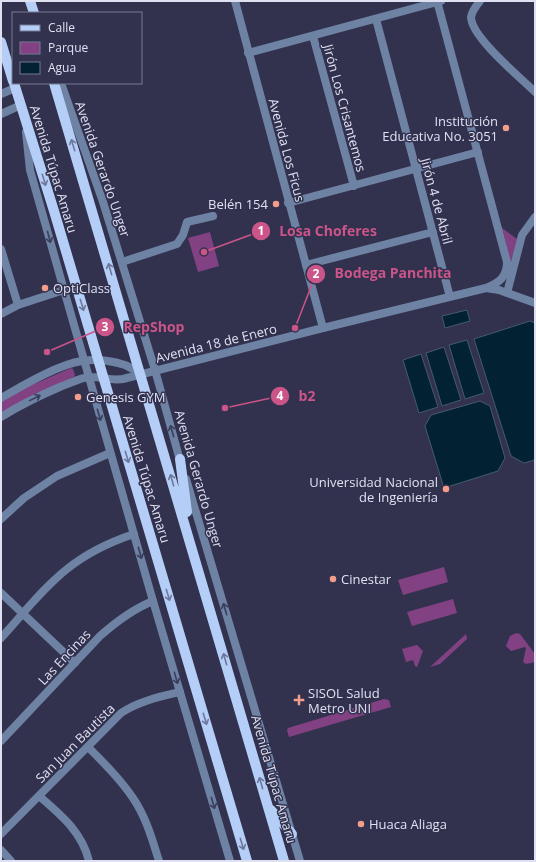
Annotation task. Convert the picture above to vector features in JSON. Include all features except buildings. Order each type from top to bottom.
[{"type":"main road","points":[[30,1],[34,12]]},
{"type":"main road","name":"Avenida Túpac Amaru","points":[[1,42],[12,78]]},
{"type":"main road","name":"Avenida Túpac Amaru","points":[[14,84],[99,361],[247,861]]},
{"type":"main road","name":"Avenida Túpac Amaru","points":[[54,84],[284,861]]},
{"type":"main road","points":[[180,459],[190,542]]},
{"type":"main road","points":[[269,808],[292,834]]},
{"type":"street","name":"Avenida Los Ficus","points":[[235,1],[288,203],[323,328]]},
{"type":"street","points":[[248,53],[439,1],[507,262],[506,271],[502,278],[486,288]]},
{"type":"street","points":[[480,1],[472,13],[474,27],[494,52],[535,92]]},
{"type":"street","name":"Jirón 4 de Abril","points":[[376,19],[450,297]]},
{"type":"street","name":"Jirón Los Crisantemos","points":[[313,36],[354,186]]},
{"type":"street","points":[[1,94],[14,84]]},
{"type":"street","name":"Avenida Gerardo Unger","points":[[61,84],[92,168],[122,262],[300,861]]},
{"type":"street","points":[[1,114],[21,105]]},
{"type":"street","points":[[24,116],[30,170],[88,377],[230,861]]},
{"type":"street","points":[[288,203],[478,152]]},
{"type":"street","points":[[122,262],[175,246],[181,238],[187,222],[213,216]]},
{"type":"street","points":[[507,293],[522,235],[535,217]]},
{"type":"street","points":[[306,265],[433,232]]},
{"type":"street","points":[[1,249],[18,306]]},
{"type":"street","name":"Avenida 18 de Enero","points":[[88,377],[123,379],[486,288],[507,293],[535,303]]},
{"type":"street","points":[[1,314],[18,306],[64,290]]},
{"type":"street","points":[[1,398],[40,377],[67,365],[84,361],[99,361],[126,365],[141,374]]},
{"type":"street","points":[[1,417],[47,392],[88,377]]},
{"type":"street","points":[[1,519],[24,498],[57,476],[110,453]]},
{"type":"street","points":[[1,638],[54,580],[78,561],[105,545],[134,534]]},
{"type":"street","points":[[1,593],[75,663]]},
{"type":"street","name":"Las Encinas","points":[[1,741],[111,626],[134,610],[153,601]]},
{"type":"street","name":"San Juan Bautista","points":[[1,834],[120,713],[147,700],[180,692]]},
{"type":"street","points":[[88,747],[115,774],[134,799],[147,825],[159,861]]},
{"type":"street","points":[[39,796],[64,818],[74,830],[83,842],[89,861]]},
{"type":"street","points":[[1,850],[11,861]]},
{"type":"green space","points":[[502,228],[517,239],[511,262]]},
{"type":"green space","points":[[210,232],[219,266],[198,272],[188,238]]},
{"type":"green space","points":[[71,368],[73,369],[75,375],[74,377],[37,393],[1,414],[1,402],[32,385]]},
{"type":"green space","points":[[444,567],[448,582],[403,595],[398,580]]},
{"type":"green space","points":[[453,599],[457,613],[412,626],[407,612]]},
{"type":"green space","points":[[516,633],[520,634],[535,654],[535,662],[526,664],[523,662],[525,647],[511,651],[506,646],[510,636]]},
{"type":"green space","points":[[466,634],[467,639],[440,664],[430,667]]},
{"type":"green space","points":[[417,645],[423,651],[417,667],[415,666],[413,660],[406,662],[402,649]]},
{"type":"green space","points":[[384,699],[389,700],[391,707],[289,737],[287,730],[288,728]]},
{"type":"water","points":[[467,310],[470,321],[445,328],[442,316]]},
{"type":"water","points":[[530,321],[535,323],[535,460],[524,463],[511,456],[474,339]]},
{"type":"water","points":[[467,340],[484,393],[465,399],[449,345]]},
{"type":"water","points":[[444,347],[461,400],[442,406],[426,353]]},
{"type":"water","points":[[421,354],[438,407],[419,413],[403,360]]},
{"type":"water","points":[[480,401],[490,406],[505,458],[498,471],[444,488],[425,426],[431,415]]},
{"type":"place","name":"Institución Educativa No. 3051","points":[[506,128]]},
{"type":"place","name":"Belén 154","points":[[276,204]]},
{"type":"place","name":"Losa Choferes","points":[[204,252]]},
{"type":"place","name":"OptiClass","points":[[45,288]]},
{"type":"place","name":"Bodega Panchita","points":[[295,328]]},
{"type":"place","name":"RepShop","points":[[47,352]]},
{"type":"place","name":"Genesis GYM","points":[[78,397]]},
{"type":"place","name":"b2","points":[[225,408]]},
{"type":"place","name":"Universidad Nacional de Ingeniería","points":[[446,489]]},
{"type":"place","name":"Cinestar","points":[[333,579]]},
{"type":"place","name":"SISOL Salud Metro UNI","points":[[299,700]]},
{"type":"place","name":"Huaca Aliaga","points":[[361,824]]}]
